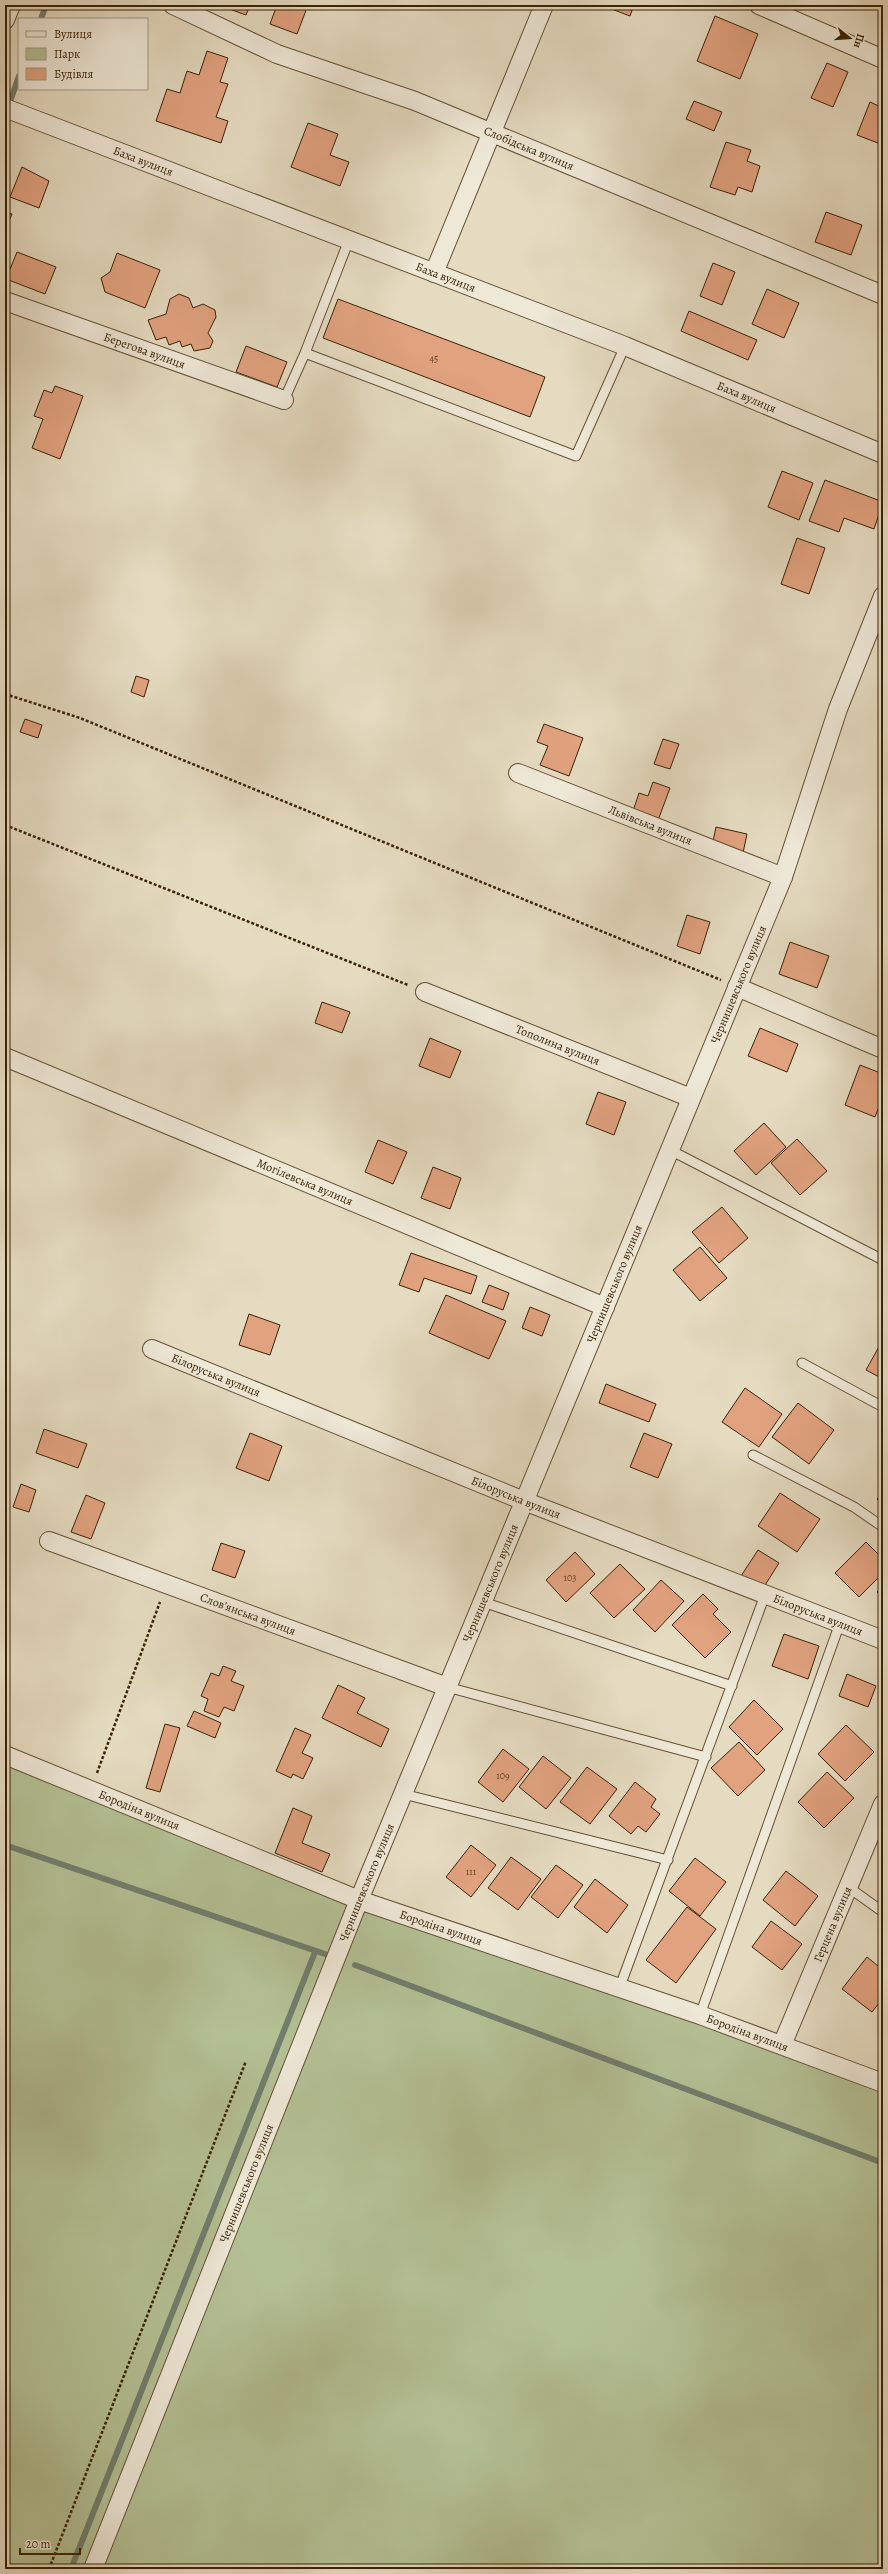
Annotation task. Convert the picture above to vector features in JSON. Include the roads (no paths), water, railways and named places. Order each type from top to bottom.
[{"type":"street","points":[[5,20],[11,5]]},
{"type":"street","name":"Слобідська вулиця","points":[[174,5],[277,54],[415,101],[883,295]]},
{"type":"street","points":[[434,273],[544,5]]},
{"type":"street","points":[[759,5],[883,59]]},
{"type":"street","name":"Баха вулиця","points":[[5,108],[625,346],[883,454]]},
{"type":"street","name":"Берегова вулиця","points":[[5,301],[284,400]]},
{"type":"street","name":"Чернишевського вулиця","points":[[93,2569],[359,1900],[783,877],[838,709],[883,596]]},
{"type":"street","name":"Львівська вулиця","points":[[518,773],[783,877]]},
{"type":"street","points":[[737,986],[883,1049]]},
{"type":"street","name":"Тополина вулиця","points":[[425,992],[691,1098]]},
{"type":"street","name":"Могілевська вулиця","points":[[5,1056],[605,1307]]},
{"type":"street","name":"Білоруська вулиця","points":[[152,1349],[524,1502],[883,1640]]},
{"type":"street","name":"Слов’янська вулиця","points":[[49,1542],[448,1687]]},
{"type":"street","name":"Бородіна вулиця","points":[[5,1755],[359,1900],[619,1989],[700,2015],[883,2083]]},
{"type":"street","name":"Герцена вулиця","points":[[782,2045],[883,1804]]},
{"type":"lane","points":[[284,400],[305,353],[349,240]]},
{"type":"lane","points":[[305,353],[576,456],[625,346]]},
{"type":"lane","points":[[670,1150],[883,1260]]},
{"type":"lane","points":[[802,1363],[883,1407]]},
{"type":"lane","points":[[753,1455],[854,1507],[883,1527]]},
{"type":"lane","points":[[619,1989],[668,1860],[765,1594]]},
{"type":"lane","points":[[483,1602],[732,1686]]},
{"type":"lane","points":[[700,2015],[840,1623]]},
{"type":"lane","points":[[448,1687],[706,1757]]},
{"type":"lane","points":[[403,1794],[668,1860]]},
{"type":"lane","points":[[848,1887],[883,1912]]},
{"type":"waterway","points":[[41,18],[46,5]]},
{"type":"waterway","points":[[8,107],[18,79]]},
{"type":"waterway","points":[[5,1845],[328,1955]]},
{"type":"waterway","points":[[71,2569],[315,1952]]},
{"type":"waterway","points":[[355,1965],[883,2163]]}]
